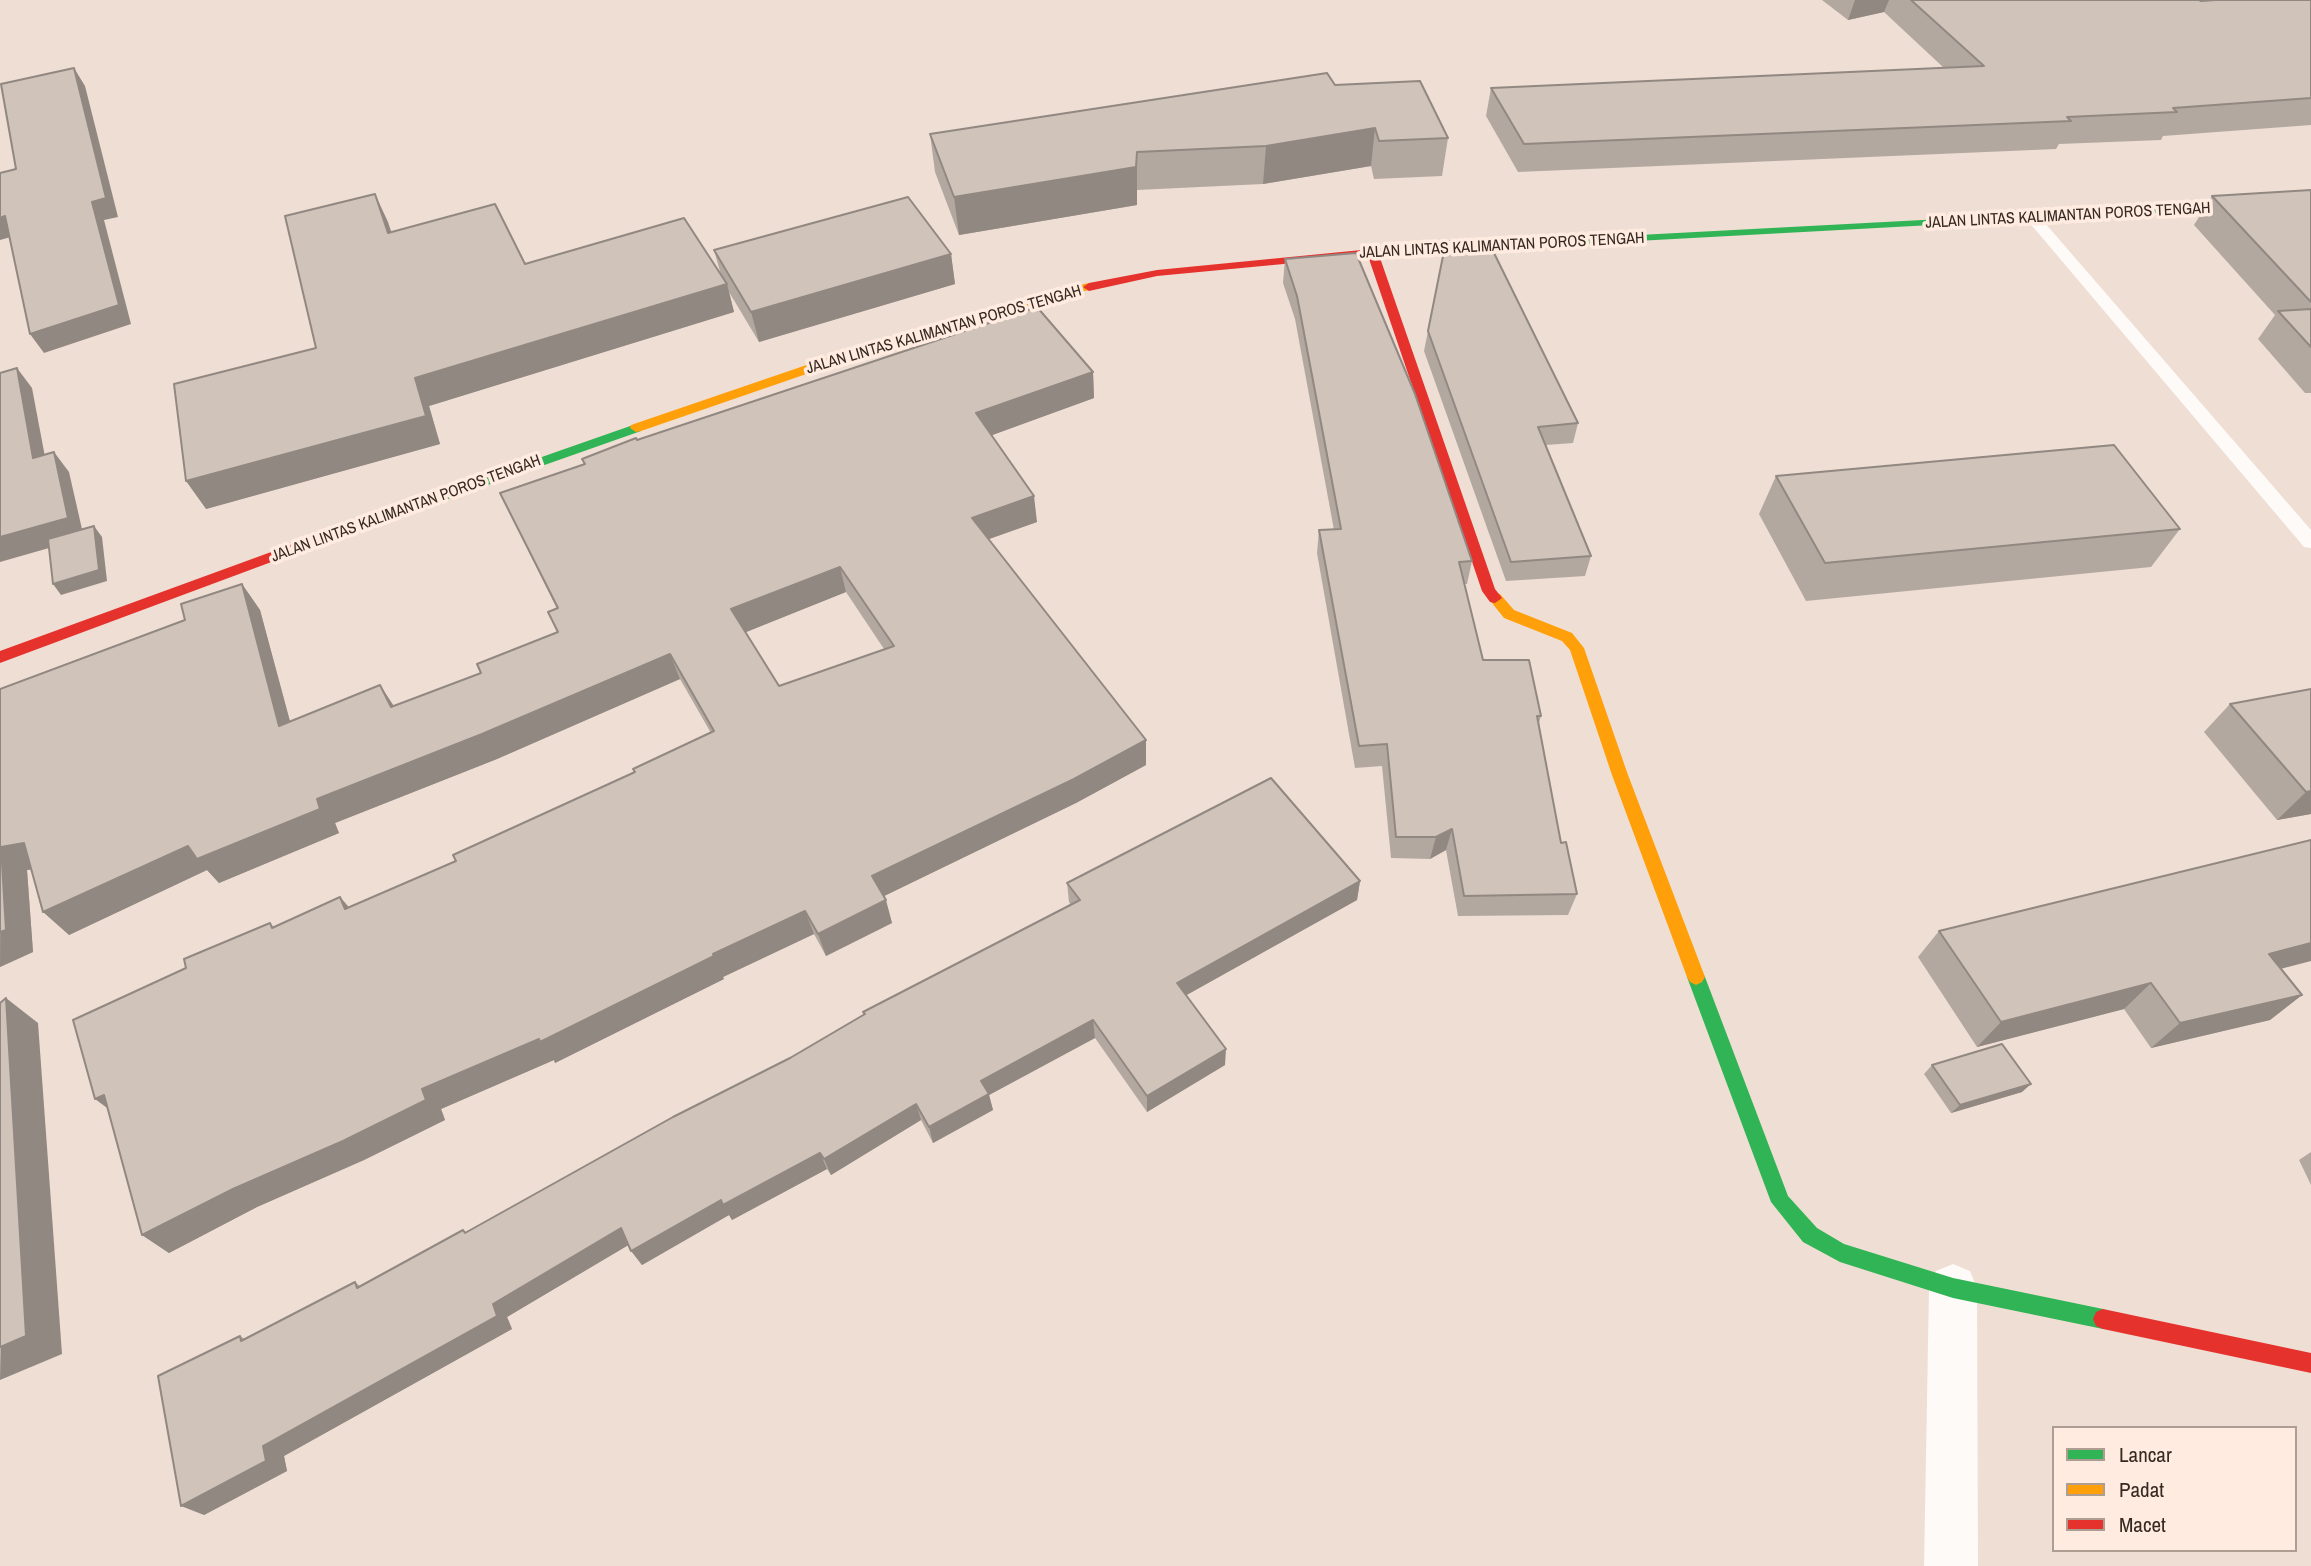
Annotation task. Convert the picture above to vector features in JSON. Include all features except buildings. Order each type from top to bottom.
[{"type":"main road","name":"JALAN LINTAS KALIMANTAN POROS TENGAH","points":[[0,657],[410,508],[869,348],[1048,296],[1157,273],[1372,252],[2311,202]]},
{"type":"main road","points":[[1372,252],[1489,591],[1509,614],[1567,637],[1577,648],[1620,775],[1781,1202],[1810,1235],[1840,1251],[1953,1288],[2311,1363]]},
{"type":"street","points":[[1951,1566],[1953,1288]]},
{"type":"lane","points":[[2033,218],[2311,541]]},
{"type":"traffic: fast","points":[[1526,244],[2168,210]]},
{"type":"traffic: fast","points":[[304,545],[636,428]]},
{"type":"traffic: fast","points":[[1696,977],[1781,1202],[1810,1235],[1840,1252],[1953,1288],[2103,1319]]},
{"type":"traffic: slow","points":[[636,428],[869,348],[1048,296],[1089,287]]},
{"type":"traffic: slow","points":[[1495,598],[1509,614],[1567,637],[1577,648],[1620,775],[1696,977]]},
{"type":"traffic: jam","points":[[2168,210],[2311,202]]},
{"type":"traffic: jam","points":[[1089,287],[1157,273],[1372,252],[1526,244]]},
{"type":"traffic: jam","points":[[1372,252],[1489,591],[1495,598]]},
{"type":"traffic: jam","points":[[0,657],[304,545]]},
{"type":"traffic: jam","points":[[2103,1319],[2311,1363]]}]
